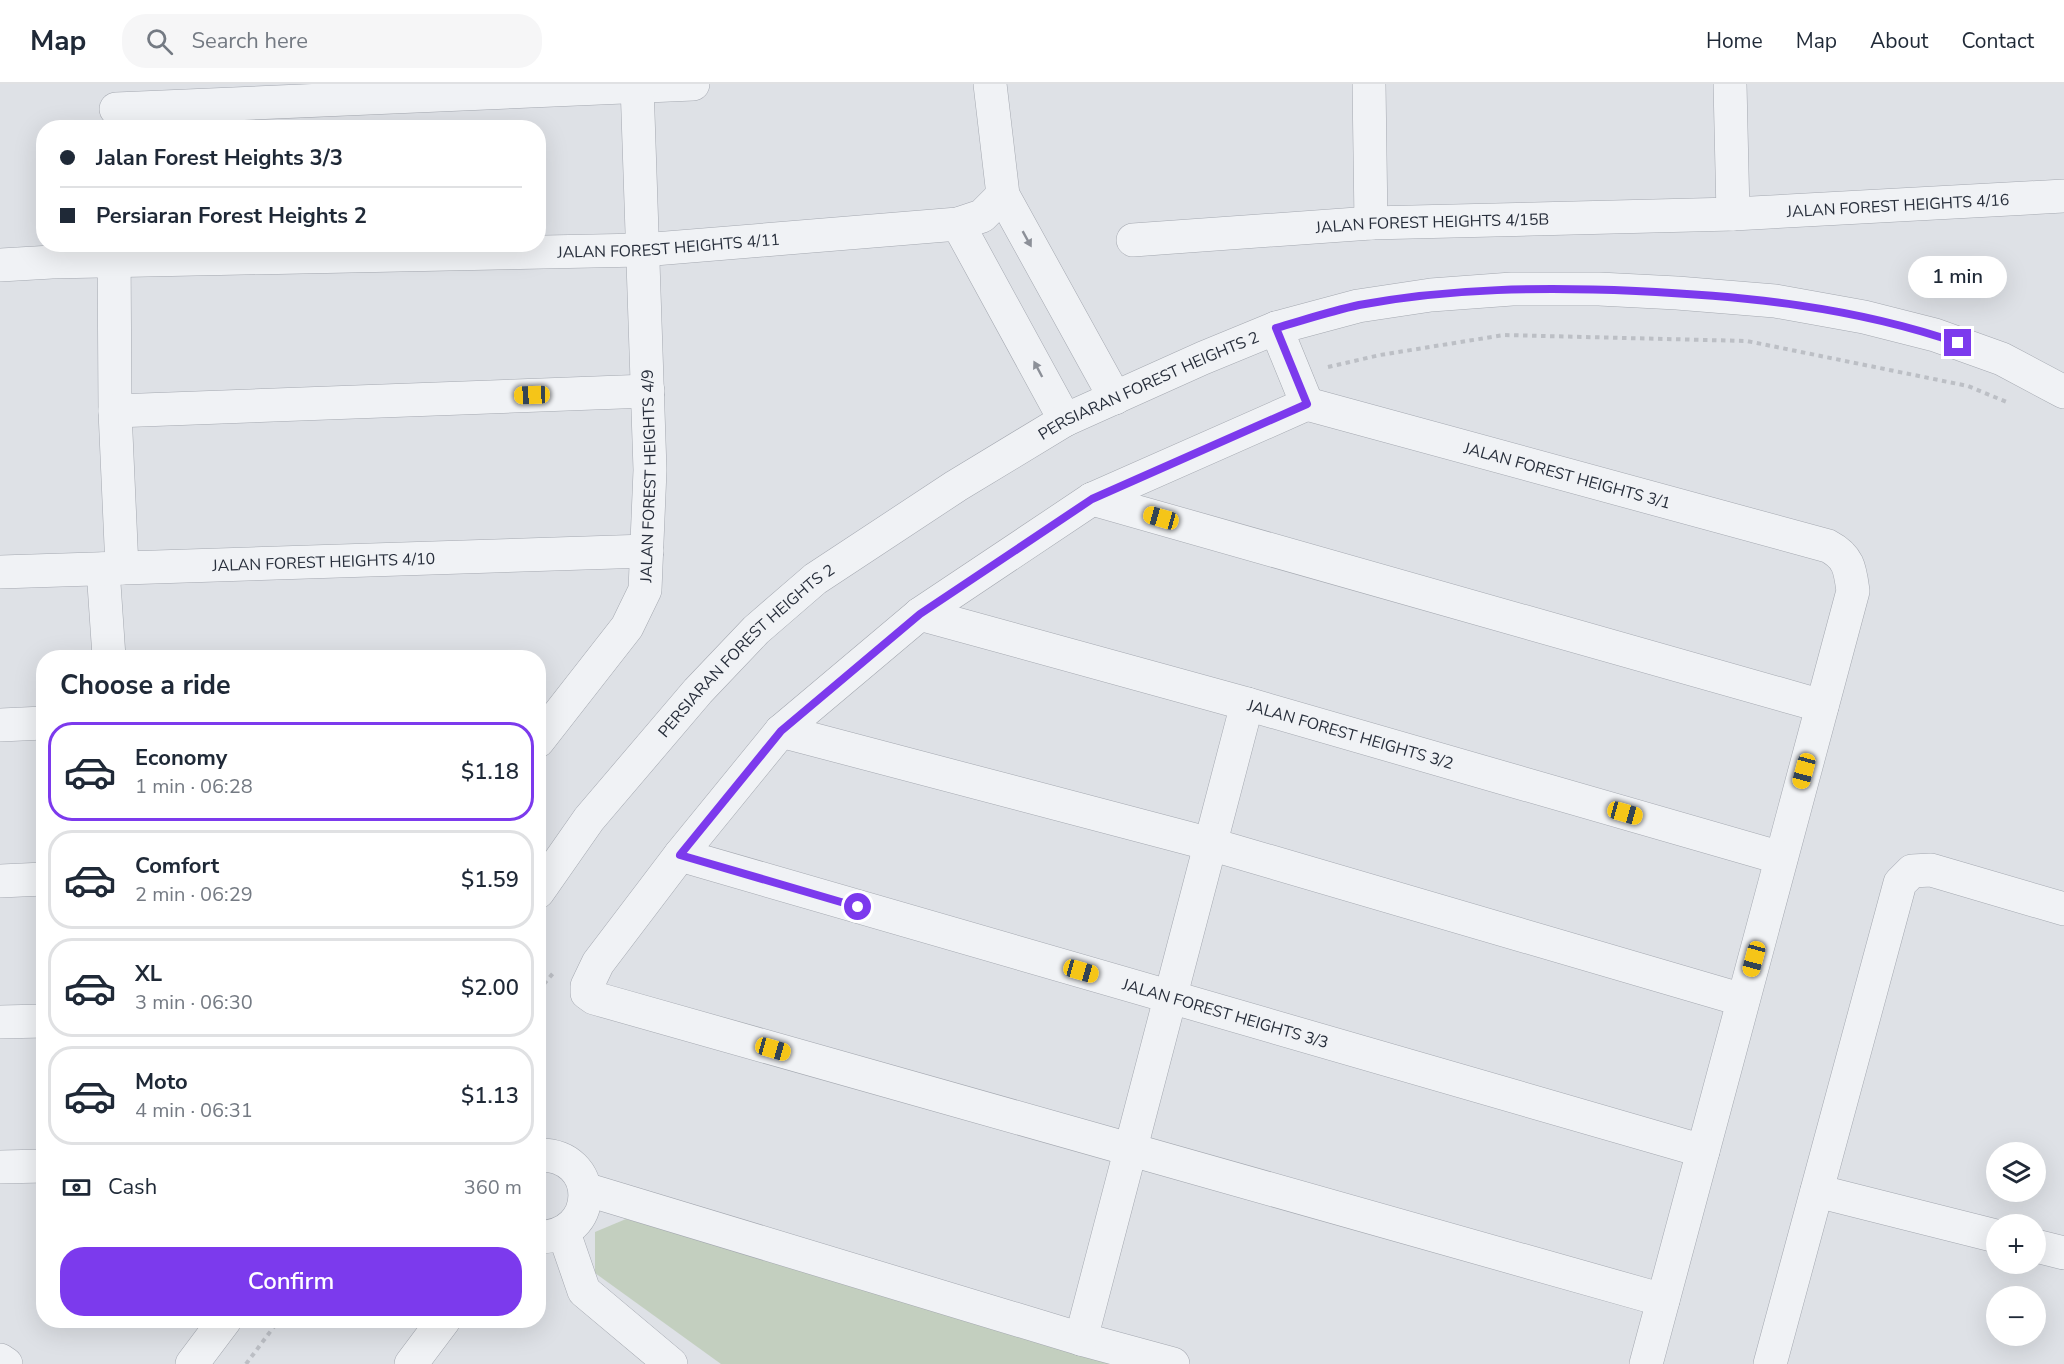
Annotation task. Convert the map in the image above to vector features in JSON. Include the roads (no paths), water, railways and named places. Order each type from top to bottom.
[{"type":"street","points":[[115,107],[693,84]]},
{"type":"street","points":[[990,84],[1003,195],[1115,398]]},
{"type":"street","points":[[1369,84],[1371,223]]},
{"type":"street","points":[[1730,84],[1733,214]]},
{"type":"street","name":"JALAN FOREST HEIGHTS 4/9","points":[[546,722],[554,704],[627,627],[645,590],[650,471],[637,85]]},
{"type":"street","name":"JALAN FOREST HEIGHTS 4/11","points":[[546,251],[642,250],[958,224],[982,216],[1003,195]]},
{"type":"street","name":"JALAN FOREST HEIGHTS 4/16","points":[[1733,214],[2064,196]]},
{"type":"street","name":"JALAN FOREST HEIGHTS 4/15B","points":[[1133,240],[1371,223],[1733,214]]},
{"type":"street","points":[[958,224],[1065,420]]},
{"type":"street","name":"JALAN FOREST HEIGHTS 4/11","points":[[0,265],[52,262],[114,253],[290,252]]},
{"type":"street","points":[[109,650],[115,411],[114,253]]},
{"type":"street","name":"PERSIARAN FOREST HEIGHTS 2","points":[[546,881],[589,819],[698,691],[756,630],[815,579],[956,486],[1065,420],[1276,328],[1358,306],[1431,295],[1512,289],[1599,289],[1677,293],[1774,301],[1864,316],[1935,335],[2002,359],[2064,392]]},
{"type":"street","points":[[1276,328],[1307,404],[1092,499],[920,614],[781,731],[680,855],[598,963],[587,986],[587,993],[606,1002],[1663,1300]]},
{"type":"street","points":[[115,411],[648,391]]},
{"type":"street","name":"JALAN FOREST HEIGHTS 3/1","points":[[1307,404],[1828,546],[1839,552],[1847,562],[1852,591],[1822,706]]},
{"type":"street","points":[[1092,499],[1822,706],[1646,1364]]},
{"type":"street","name":"JALAN FOREST HEIGHTS 4/10","points":[[0,572],[647,551]]},
{"type":"street","name":"JALAN FOREST HEIGHTS 3/2","points":[[920,614],[1247,704],[1781,858]]},
{"type":"street","points":[[1081,1340],[1247,704]]},
{"type":"street","points":[[0,725],[36,723]]},
{"type":"street","points":[[781,731],[1210,844],[1743,1000]]},
{"type":"street","name":"JALAN FOREST HEIGHTS 3/3","points":[[680,855],[1703,1151]]},
{"type":"street","points":[[1770,1364],[1900,884],[1912,871],[1931,870],[2064,909]]},
{"type":"street","points":[[0,881],[36,879]]},
{"type":"street","points":[[0,1022],[36,1021]]},
{"type":"street","points":[[546,1155],[562,1158],[573,1166],[581,1176],[585,1188],[582,1214],[574,1224],[551,1235],[584,1291],[671,1364]]},
{"type":"street","points":[[0,1167],[36,1166]]},
{"type":"street","points":[[585,1188],[1081,1340],[1173,1364]]},
{"type":"street","points":[[1817,1191],[1986,1233]]},
{"type":"street","points":[[2046,1248],[2064,1253]]},
{"type":"street","points":[[192,1364],[219,1328]]},
{"type":"street","points":[[414,1363],[438,1328]]},
{"type":"street","points":[[0,1360],[6,1364]]}]
